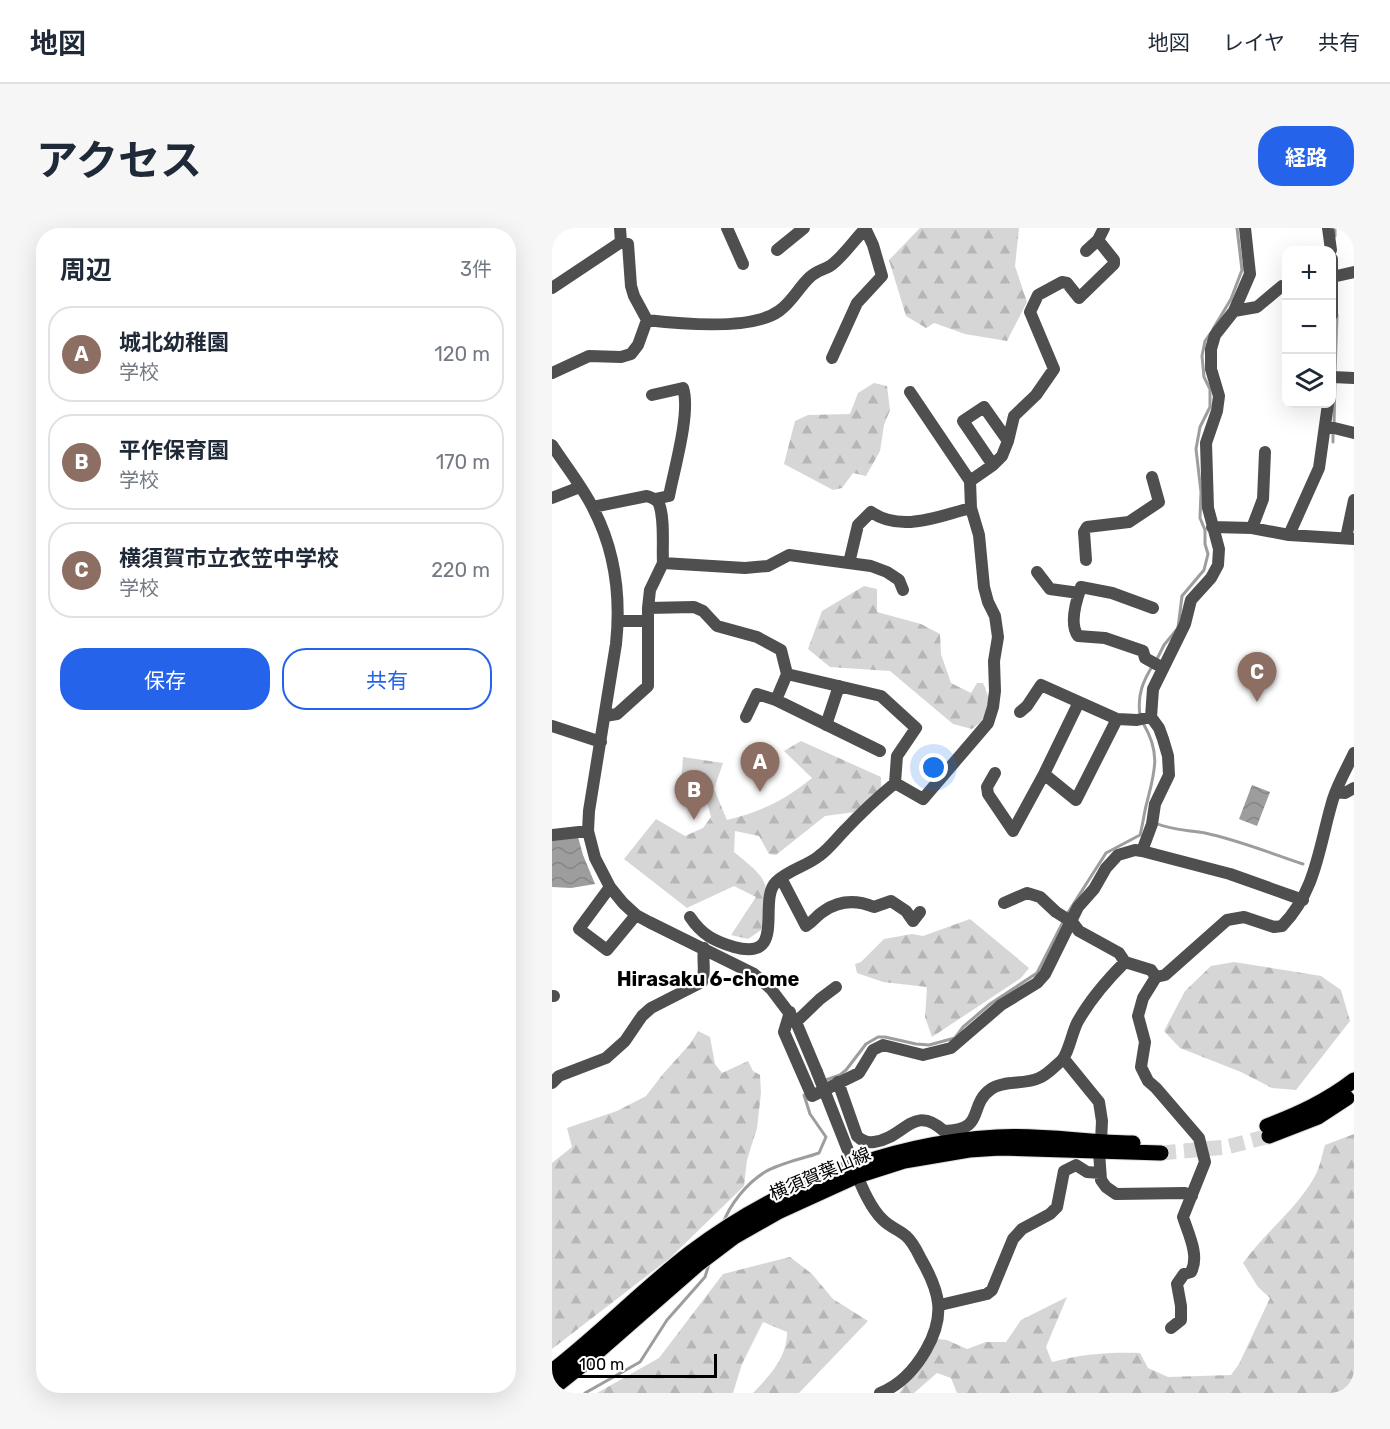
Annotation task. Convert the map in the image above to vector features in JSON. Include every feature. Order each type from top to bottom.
[{"type":"main road","points":[[1354,1080],[1338,1092],[1268,1131],[1318,1117],[1354,1093]]},
{"type":"main road","name":"横須賀葉山線","points":[[552,1371],[696,1249],[773,1201],[853,1165],[904,1161],[969,1150],[1000,1148],[1161,1148]]},
{"type":"main road","name":"横須賀葉山線","points":[[552,1389],[697,1265],[734,1237],[853,1165]]},
{"type":"street","points":[[727,228],[743,264]]},
{"type":"street","points":[[777,249],[804,228]]},
{"type":"street","points":[[647,320],[700,326],[759,320],[778,312],[816,271],[831,266],[865,228],[873,245],[882,276],[857,303],[832,358]]},
{"type":"street","points":[[1086,251],[1098,240],[1104,228]]},
{"type":"street","points":[[1142,851],[1152,824],[1155,804],[1169,775],[1168,756],[1160,728],[1151,717],[1157,665],[1185,624],[1191,600],[1211,578],[1218,565],[1219,549],[1208,508],[1206,443],[1217,411],[1219,396],[1211,369],[1211,349],[1215,335],[1234,311],[1250,274],[1245,228]]},
{"type":"street","points":[[1328,228],[1330,246]]},
{"type":"street","points":[[552,288],[622,233],[628,244],[631,286],[647,320],[638,345],[631,354],[621,357],[589,356],[552,373]]},
{"type":"street","points":[[970,481],[1002,456],[1014,416],[1036,395],[1054,369],[1030,312],[1031,308],[1038,295],[1062,282],[1066,283],[1079,298],[1112,268],[1114,260],[1098,240]]},
{"type":"street","points":[[1336,275],[1354,272]]},
{"type":"street","points":[[1234,311],[1257,307],[1282,286]]},
{"type":"street","points":[[1336,377],[1354,378]]},
{"type":"street","points":[[652,395],[683,388],[686,397],[680,445],[669,496],[655,499]]},
{"type":"street","points":[[895,783],[923,800],[988,723],[993,708],[994,661],[998,636],[995,616],[988,602],[979,535],[971,508],[970,481],[910,393]]},
{"type":"street","points":[[993,465],[963,421],[984,406],[1008,441]]},
{"type":"street","points":[[1289,534],[1319,468],[1328,408]]},
{"type":"street","points":[[1326,426],[1354,433]]},
{"type":"street","points":[[552,445],[593,507],[607,542],[615,571],[619,621],[589,811],[588,831],[595,858],[610,887],[636,915],[710,946],[754,974],[771,989],[793,1017],[868,1198],[882,1220],[906,1236],[913,1245],[937,1288],[940,1305],[934,1335],[920,1360],[898,1384],[880,1393]]},
{"type":"street","points":[[1252,528],[1263,499],[1265,452]]},
{"type":"street","points":[[1086,560],[1084,532],[1087,527],[1129,522],[1159,502],[1152,477]]},
{"type":"street","points":[[552,498],[580,487]]},
{"type":"street","points":[[593,507],[647,496],[655,499],[659,504],[662,523],[663,562],[650,590],[648,608],[648,686],[617,714],[605,717]]},
{"type":"street","points":[[1212,527],[1252,528],[1289,534],[1350,538],[1354,501]]},
{"type":"street","points":[[849,563],[858,525],[871,512],[889,522],[913,523],[971,508]]},
{"type":"street","points":[[663,562],[745,568],[768,566],[789,555],[871,566],[899,580],[903,590]]},
{"type":"street","points":[[1037,572],[1050,589],[1079,593]]},
{"type":"street","points":[[1153,608],[1112,593],[1081,588],[1075,613],[1076,634],[1126,644],[1143,651],[1145,658],[1157,665]]},
{"type":"street","points":[[648,608],[694,607],[704,611],[717,626],[757,637],[781,650],[787,674],[776,700]]},
{"type":"street","points":[[619,621],[647,621]]},
{"type":"street","points":[[690,917],[710,946],[747,950],[761,945],[769,933],[771,888],[781,878],[819,856],[873,801],[895,783],[897,756],[916,728],[881,696],[787,674]]},
{"type":"street","points":[[1020,712],[1027,706],[1041,685],[1117,719],[1137,720],[1151,717]]},
{"type":"street","points":[[826,725],[839,686]]},
{"type":"street","points":[[746,717],[757,694],[776,700],[880,751]]},
{"type":"street","points":[[995,773],[987,787],[988,794],[1013,831],[1044,774],[1078,702]]},
{"type":"street","points":[[1044,774],[1076,800],[1117,719]]},
{"type":"street","points":[[552,726],[601,742]]},
{"type":"street","points":[[1156,976],[1165,975],[1227,920],[1244,916],[1274,927],[1282,926],[1303,900],[1320,852],[1336,792],[1354,753]]},
{"type":"street","points":[[1336,792],[1345,793],[1354,788]]},
{"type":"street","points":[[552,835],[588,831]]},
{"type":"street","points":[[836,987],[793,1017],[784,1032],[812,1096],[859,1073],[873,1050],[884,1045],[923,1054],[951,1048],[1001,1005],[1037,983],[1045,974],[1078,907],[1095,889],[1106,868],[1118,855],[1135,850],[1142,851],[1230,874],[1303,900]]},
{"type":"street","points":[[781,878],[806,926],[816,920],[823,911],[850,901],[863,902],[874,907],[891,901],[906,911],[913,921],[920,912]]},
{"type":"street","points":[[610,887],[579,929],[608,950],[636,915]]},
{"type":"street","points":[[1004,903],[1027,893],[1040,897],[1056,912],[1072,922],[1079,931],[1119,953],[1125,962],[1151,970],[1156,976]]},
{"type":"street","points":[[552,1083],[559,1076],[606,1058],[625,1041],[642,1016],[651,1008],[702,982],[706,971],[702,960],[710,946]]},
{"type":"street","points":[[838,1082],[857,1136],[870,1143],[884,1141],[900,1132],[908,1123],[919,1120],[934,1122],[944,1131],[964,1129],[974,1118],[983,1098],[990,1090],[998,1086],[1039,1078],[1064,1059],[1078,1020],[1107,980],[1125,962]]},
{"type":"street","points":[[1156,976],[1143,998],[1138,1016],[1144,1042],[1141,1067],[1148,1081],[1192,1128],[1202,1145],[1205,1167],[1183,1217],[1191,1241],[1195,1265],[1191,1272],[1184,1274],[1177,1284],[1182,1320],[1171,1328]]},
{"type":"street","points":[[1064,1059],[1099,1102],[1102,1121],[1100,1173],[1101,1180],[1106,1187],[1116,1194],[1185,1193],[1192,1196]]},
{"type":"street","points":[[940,1305],[987,1294],[992,1290],[1013,1239],[1022,1229],[1050,1214],[1057,1207],[1064,1171],[1076,1165],[1087,1172],[1100,1173]]},
{"type":"green space","points":[[920,228],[1019,228],[1015,266],[1027,302],[1007,341],[965,334],[934,323],[926,328],[906,316],[889,260]]},
{"type":"green space","points":[[874,383],[887,386],[890,410],[884,425],[880,451],[866,476],[853,473],[842,488],[833,490],[784,464],[795,421],[808,415],[850,414],[858,393]]},
{"type":"green space","points":[[864,586],[877,589],[877,612],[921,624],[940,634],[941,654],[951,683],[971,693],[977,683],[983,683],[991,704],[981,722],[972,729],[953,724],[890,671],[830,667],[808,649],[822,611]]},
{"type":"green space","points":[[801,741],[881,777],[881,789],[855,812],[825,816],[776,855],[769,854],[759,836],[735,831],[734,852],[761,877],[767,893],[761,930],[748,939],[731,935],[756,897],[734,886],[687,908],[624,859],[656,819],[685,836],[703,828],[711,817],[705,795],[681,785],[683,757],[723,763],[714,789],[727,820],[772,804],[812,778],[784,751]]},
{"type":"green space","points":[[970,919],[1029,968],[1021,978],[932,1037],[925,1017],[927,987],[883,982],[857,973],[855,964],[861,962],[884,939],[912,934],[923,936]]},
{"type":"green space","points":[[1234,962],[1321,976],[1341,990],[1350,1021],[1296,1090],[1272,1088],[1241,1072],[1180,1048],[1164,1031],[1185,991],[1211,966]]},
{"type":"green space","points":[[698,1031],[710,1037],[715,1064],[722,1073],[748,1061],[753,1071],[760,1075],[761,1093],[757,1128],[747,1160],[744,1186],[670,1258],[552,1349],[552,1163],[572,1147],[567,1128],[617,1111],[646,1096],[690,1044]]},
{"type":"green space","points":[[1354,1134],[1354,1393],[957,1393],[951,1378],[937,1373],[914,1393],[899,1393],[938,1339],[947,1340],[967,1349],[986,1342],[1006,1342],[1021,1320],[1067,1297],[1046,1347],[1052,1362],[1096,1354],[1140,1353],[1148,1368],[1168,1377],[1231,1375],[1239,1364],[1270,1298],[1258,1287],[1243,1263],[1308,1188],[1318,1169],[1325,1145]]},
{"type":"green space","points":[[790,1257],[812,1274],[833,1299],[868,1321],[799,1393],[753,1393],[776,1366],[786,1341],[787,1332],[763,1322],[742,1364],[733,1393],[597,1393],[659,1358],[723,1274]]},
{"type":"water","points":[[1252,785],[1270,792],[1257,826],[1239,819]]},
{"type":"water","points":[[578,837],[595,884],[571,888],[552,887],[552,840]]},
{"type":"waterway","points":[[1213,329],[1231,299],[1242,270],[1237,228]]},
{"type":"waterway","points":[[1335,228],[1335,236]]},
{"type":"waterway","points":[[1336,354],[1337,315]]},
{"type":"waterway","points":[[1157,659],[1164,645],[1178,628],[1182,596],[1204,570],[1208,554],[1205,530],[1200,518],[1201,492],[1196,449],[1200,427],[1210,407],[1210,389],[1204,377],[1202,356],[1205,341],[1210,334]]},
{"type":"waterway","points":[[1334,408],[1334,425]]},
{"type":"waterway","points":[[1333,432],[1333,442]]},
{"type":"waterway","points":[[1140,715],[1139,701],[1142,689],[1153,665]]},
{"type":"waterway","points":[[1067,914],[1106,853],[1140,835],[1155,762],[1149,734],[1143,723]]},
{"type":"waterway","points":[[1155,823],[1230,839],[1303,864]]},
{"type":"waterway","points":[[823,1081],[840,1075],[866,1044],[878,1037],[929,1045],[955,1038],[963,1027],[990,1004],[1037,973],[1064,920]]},
{"type":"waterway","points":[[723,1224],[734,1202],[758,1177],[777,1166],[819,1153],[826,1137],[810,1114],[804,1095],[806,1094]]},
{"type":"waterway","points":[[585,1393],[640,1362],[667,1320],[705,1277],[709,1264]]},
{"type":"tunnel","points":[[1161,1153],[1227,1147],[1269,1136]]},
{"type":"place","name":"横須賀市立衣笠中学校","points":[[1257,702]]},
{"type":"place","name":"城北幼稚園","points":[[760,792]]},
{"type":"place","name":"平作保育園","points":[[694,820]]},
{"type":"district","name":"Hirasaku 6-chome","points":[[708,979]]}]
